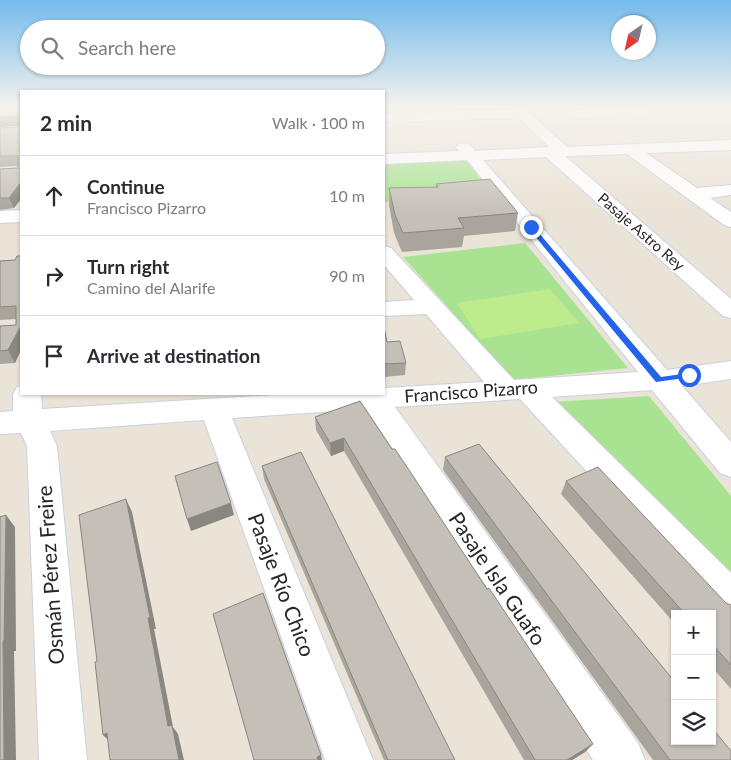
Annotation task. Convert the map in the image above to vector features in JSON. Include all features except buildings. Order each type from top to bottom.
[{"type":"street","name":"Pasaje Astro Rey","points":[[549,141],[731,311]]},
{"type":"street","points":[[556,149],[597,141]]},
{"type":"street","points":[[393,149],[467,151],[630,149],[731,145]]},
{"type":"street","points":[[630,149],[731,221]]},
{"type":"street","points":[[385,159],[467,151]]},
{"type":"street","points":[[467,151],[731,464]]},
{"type":"street","points":[[693,194],[731,190]]},
{"type":"street","points":[[0,216],[20,216]]},
{"type":"street","points":[[385,253],[432,306],[731,600]]},
{"type":"street","points":[[385,309],[432,306]]},
{"type":"street","name":"Francisco Pizarro","points":[[20,412],[214,409],[659,380],[731,370]]},
{"type":"street","name":"Pasaje Isla Guafo","points":[[374,399],[621,760]]},
{"type":"street","name":"Pasaje Río Chico","points":[[214,409],[349,760]]},
{"type":"street","name":"Osmán Pérez Freire","points":[[20,412],[42,446],[63,760]]},
{"type":"green space","points":[[465,158],[491,194],[385,202],[385,161]]},
{"type":"green space","points":[[525,243],[628,368],[513,380],[403,257]]},
{"type":"green space","points":[[550,289],[579,323],[480,339],[457,303]]},
{"type":"green space","points":[[649,396],[731,496],[731,577],[553,402]]},
{"type":"route","points":[[531,227],[659,380],[689,375]]}]
